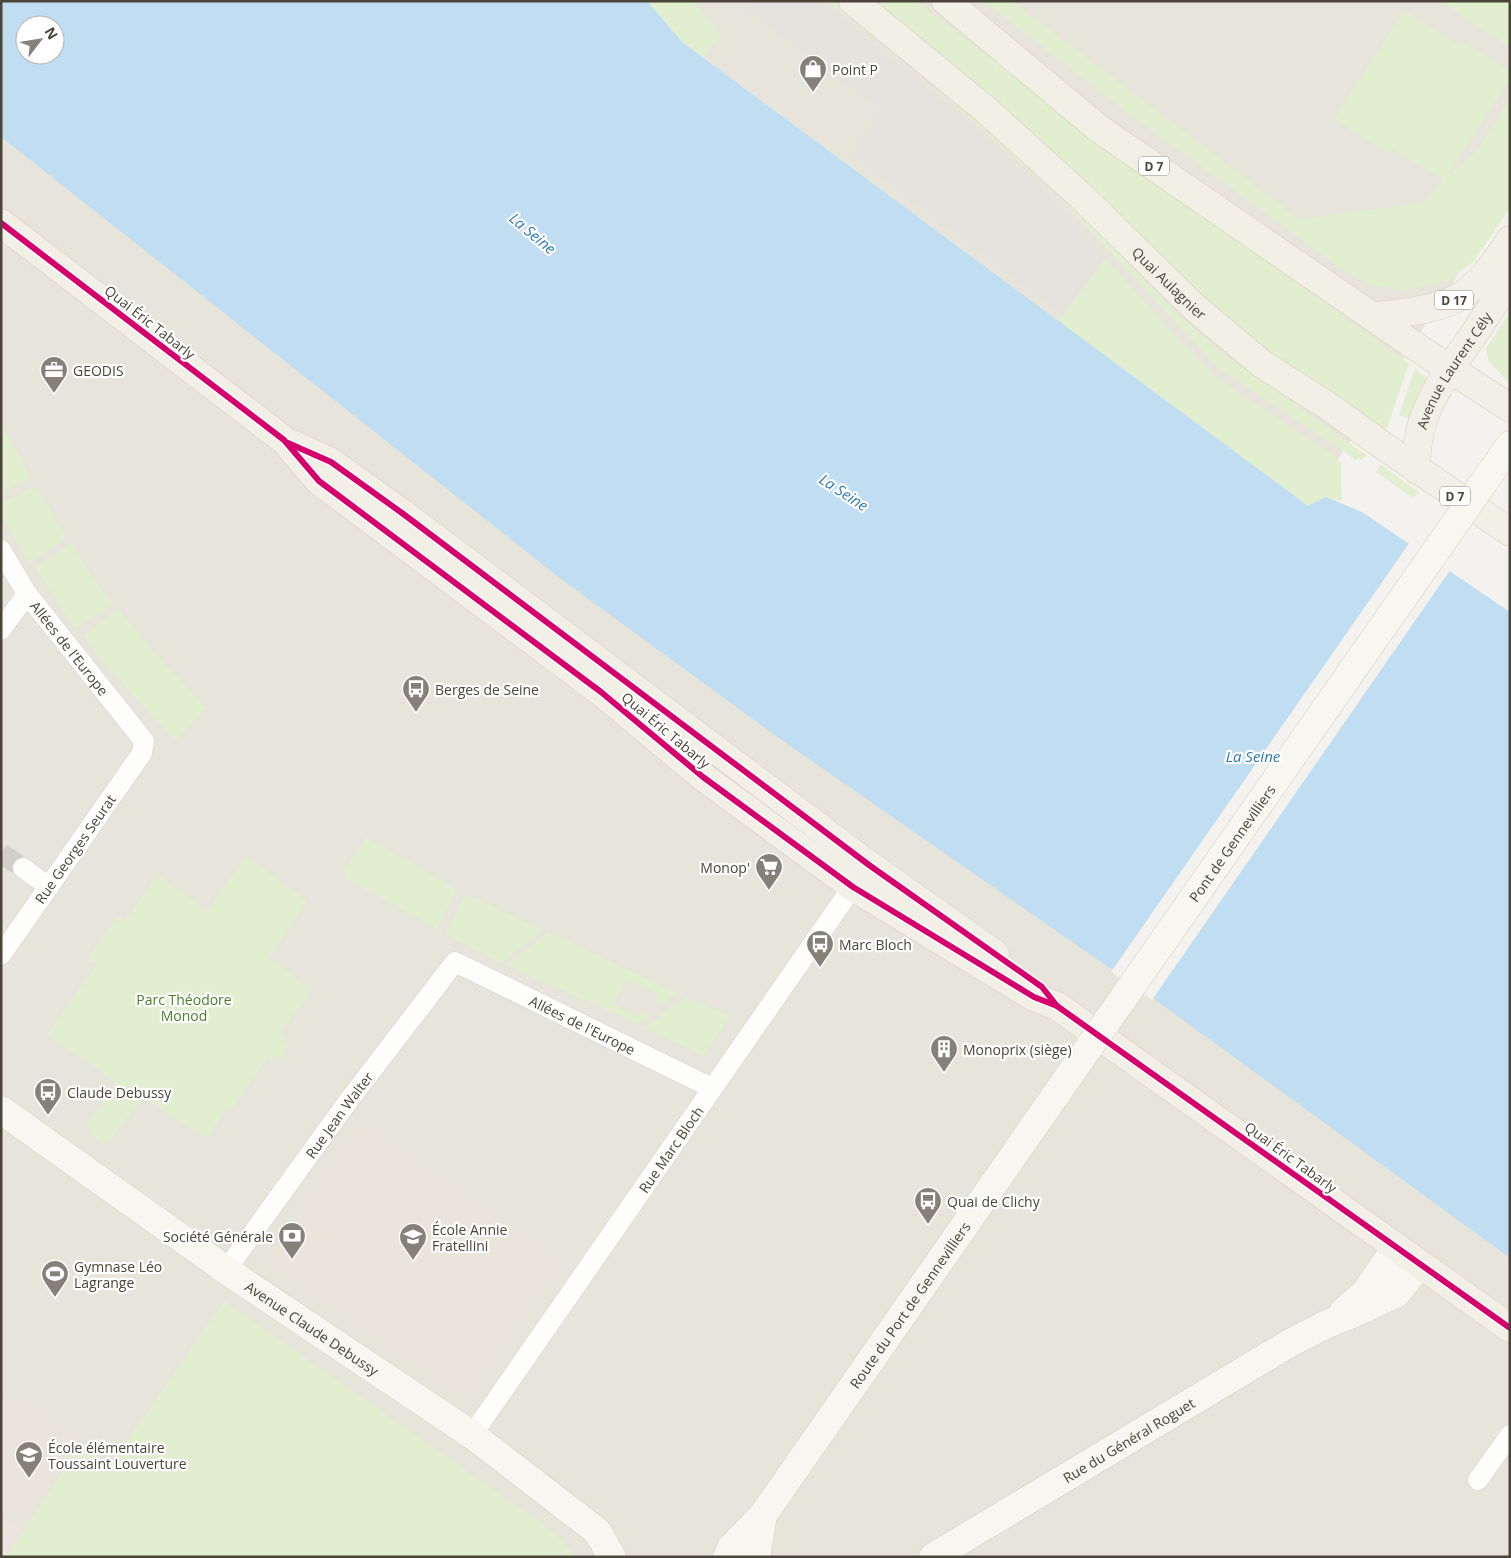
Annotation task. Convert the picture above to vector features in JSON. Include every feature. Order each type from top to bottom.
[{"type":"main road","name":"Quai Aulagnier","points":[[853,1],[985,109],[1082,197],[1195,308],[1262,364],[1331,408],[1510,532]]},
{"type":"main road","name":"D 7","points":[[946,1],[1098,128],[1510,408]]},
{"type":"main road","name":"Quai Éric Tabarly","points":[[1,223],[284,440],[319,480],[601,692],[703,777],[853,887],[1034,997],[1057,1006],[1510,1328]]},
{"type":"main road","name":"D 17","points":[[1373,316],[1430,308],[1460,298],[1479,283],[1510,240]]},
{"type":"main road","name":"Avenue Laurent Cély","points":[[1418,470],[1417,448],[1424,418],[1449,368],[1510,279]]},
{"type":"main road","name":"Quai Éric Tabarly","points":[[284,440],[331,462],[394,507],[869,864],[1042,987],[1057,1006]]},
{"type":"street","name":"Pont de Gennevilliers","points":[[1057,1093],[1510,445]]},
{"type":"street","name":"Allées de l'Europe","points":[[1,550],[27,594],[144,741]]},
{"type":"street","points":[[1,630],[27,594]]},
{"type":"street","name":"Rue Georges Seurat","points":[[1,955],[142,753],[144,741]]},
{"type":"street","name":"Rue Marc Bloch","points":[[472,1435],[869,864]]},
{"type":"street","points":[[23,868],[49,887]]},
{"type":"street","name":"Allées de l'Europe","points":[[454,962],[712,1088]]},
{"type":"street","name":"Rue Jean Walter","points":[[226,1270],[349,1100],[454,962]]},
{"type":"street","name":"Route du Port de Gennevilliers","points":[[727,1557],[731,1548],[763,1515],[1057,1093]]},
{"type":"street","name":"Avenue Claude Debussy","points":[[1,1110],[226,1270],[472,1435],[597,1531],[612,1557]]},
{"type":"street","name":"Rue du Général Roguet","points":[[1325,1325],[1364,1294],[1396,1248]]},
{"type":"street","name":"Rue du Général Roguet","points":[[934,1557],[1290,1343],[1397,1293],[1420,1264]]},
{"type":"street","points":[[1478,1480],[1510,1435]]},
{"type":"street","name":"Route du Port de Gennevilliers","points":[[756,1557],[763,1515]]},
{"type":"shaded area","points":[[1,1],[227,1],[1510,915],[1510,1557],[1,1557]]},
{"type":"shaded area","points":[[647,1],[1510,1],[1510,194],[1308,506],[682,42]]},
{"type":"shaded area","name":"Point P","points":[[749,1],[820,1],[986,137],[1056,204],[1105,258],[1063,315],[851,155],[882,111],[748,11],[753,7]]},
{"type":"shaded area","name":"École Annie Fratellini","points":[[363,1126],[557,1262],[464,1395],[270,1260]]},
{"type":"shaded area","name":"École élémentaire Toussaint Louverture","points":[[1,1388],[79,1444],[24,1530],[1,1514]]},
{"type":"shaded area","points":[[1,1514],[24,1530],[5,1557],[1,1557]]},
{"type":"green space","points":[[647,1],[692,1],[722,35],[703,57],[682,42]]},
{"type":"green space","points":[[827,1],[835,1],[987,126],[1077,211],[1171,307],[1216,348],[1366,455],[1362,460],[1358,458],[1356,460],[1216,366],[1059,197],[920,74]]},
{"type":"green space","points":[[873,1],[916,1],[1064,115],[1409,364],[1386,431],[1289,367],[1233,326],[1178,276],[1065,164],[984,93]]},
{"type":"green space","points":[[983,1],[1012,1],[1299,219],[1422,203],[1444,181],[1393,148],[1389,154],[1334,119],[1404,10],[1458,45],[1461,41],[1510,72],[1510,79],[1444,180],[1477,150],[1510,98],[1510,208],[1473,262],[1447,281],[1403,291],[1367,284],[1340,268],[1136,119]]},
{"type":"green space","points":[[1440,1],[1510,1],[1510,47]]},
{"type":"green space","points":[[1105,258],[1169,330],[1218,379],[1333,455],[1341,463],[1342,502],[1326,497],[1308,506],[1059,321]]},
{"type":"green space","points":[[1510,312],[1510,384],[1488,360],[1486,348]]},
{"type":"green space","points":[[1415,368],[1427,379],[1412,420],[1399,415]]},
{"type":"green space","points":[[1,424],[31,477],[1,493]]},
{"type":"green space","points":[[1381,465],[1419,492],[1413,498],[1376,472]]},
{"type":"green space","points":[[35,486],[67,537],[29,563],[1,516],[1,504]]},
{"type":"green space","points":[[72,542],[91,575],[113,604],[75,629],[35,568]]},
{"type":"green space","points":[[118,609],[152,650],[206,708],[175,741],[101,660],[83,636]]},
{"type":"green space","points":[[367,837],[457,890],[437,929],[347,879],[346,874],[342,871]]},
{"type":"green space","name":"Parc Théodore Monod","points":[[246,856],[307,901],[269,958],[312,990],[280,1032],[287,1039],[285,1042],[289,1045],[279,1059],[274,1057],[271,1062],[267,1059],[232,1108],[228,1107],[206,1139],[143,1097],[106,1146],[88,1132],[91,1127],[87,1125],[116,1083],[47,1034],[97,964],[88,958],[118,916],[125,921],[157,874],[207,911]]},
{"type":"green space","points":[[466,894],[543,930],[501,963],[445,934]]},
{"type":"green space","points":[[548,932],[678,993],[661,1005],[654,1000],[659,995],[626,979],[613,1004],[637,1016],[644,1011],[650,1015],[638,1024],[506,965]]},
{"type":"green space","points":[[685,997],[730,1016],[704,1056],[644,1028]]},
{"type":"green space","points":[[224,1301],[555,1533],[576,1557],[6,1557],[80,1444],[110,1465]]},
{"type":"water","name":"La Seine","points":[[1,1],[647,1],[682,42],[1308,506],[1326,497],[1362,512],[1510,612],[1510,1258],[1150,996],[783,741],[561,579],[1,137]]},
{"type":"pier","points":[[1410,542],[1451,569],[1152,1000],[1111,972]]},
{"type":"tunnel","points":[[1,853],[23,868]]},
{"type":"cycle path","points":[[1,223],[284,440],[319,481],[601,692],[703,777],[853,887],[1034,997],[1057,1006],[1510,1328]]},
{"type":"cycle path","points":[[288,443],[331,462],[402,513],[869,865],[1042,987],[1057,1006]]},
{"type":"place","name":"Point P","points":[[813,93]]},
{"type":"place","name":"GEODIS","points":[[54,394]]},
{"type":"place","name":"Berges de Seine","points":[[416,713]]},
{"type":"place","name":"Monop'","points":[[769,891]]},
{"type":"place","name":"Marc Bloch","points":[[820,968]]},
{"type":"place","name":"Monoprix (siège)","points":[[944,1073]]},
{"type":"place","name":"Claude Debussy","points":[[48,1116]]},
{"type":"place","name":"Quai de Clichy","points":[[928,1225]]},
{"type":"place","name":"Société Générale","points":[[292,1260]]},
{"type":"place","name":"École Annie Fratellini","points":[[413,1261]]},
{"type":"place","name":"Gymnase Léo Lagrange","points":[[55,1298]]},
{"type":"place","name":"École élémentaire Toussaint Louverture","points":[[29,1479]]}]
